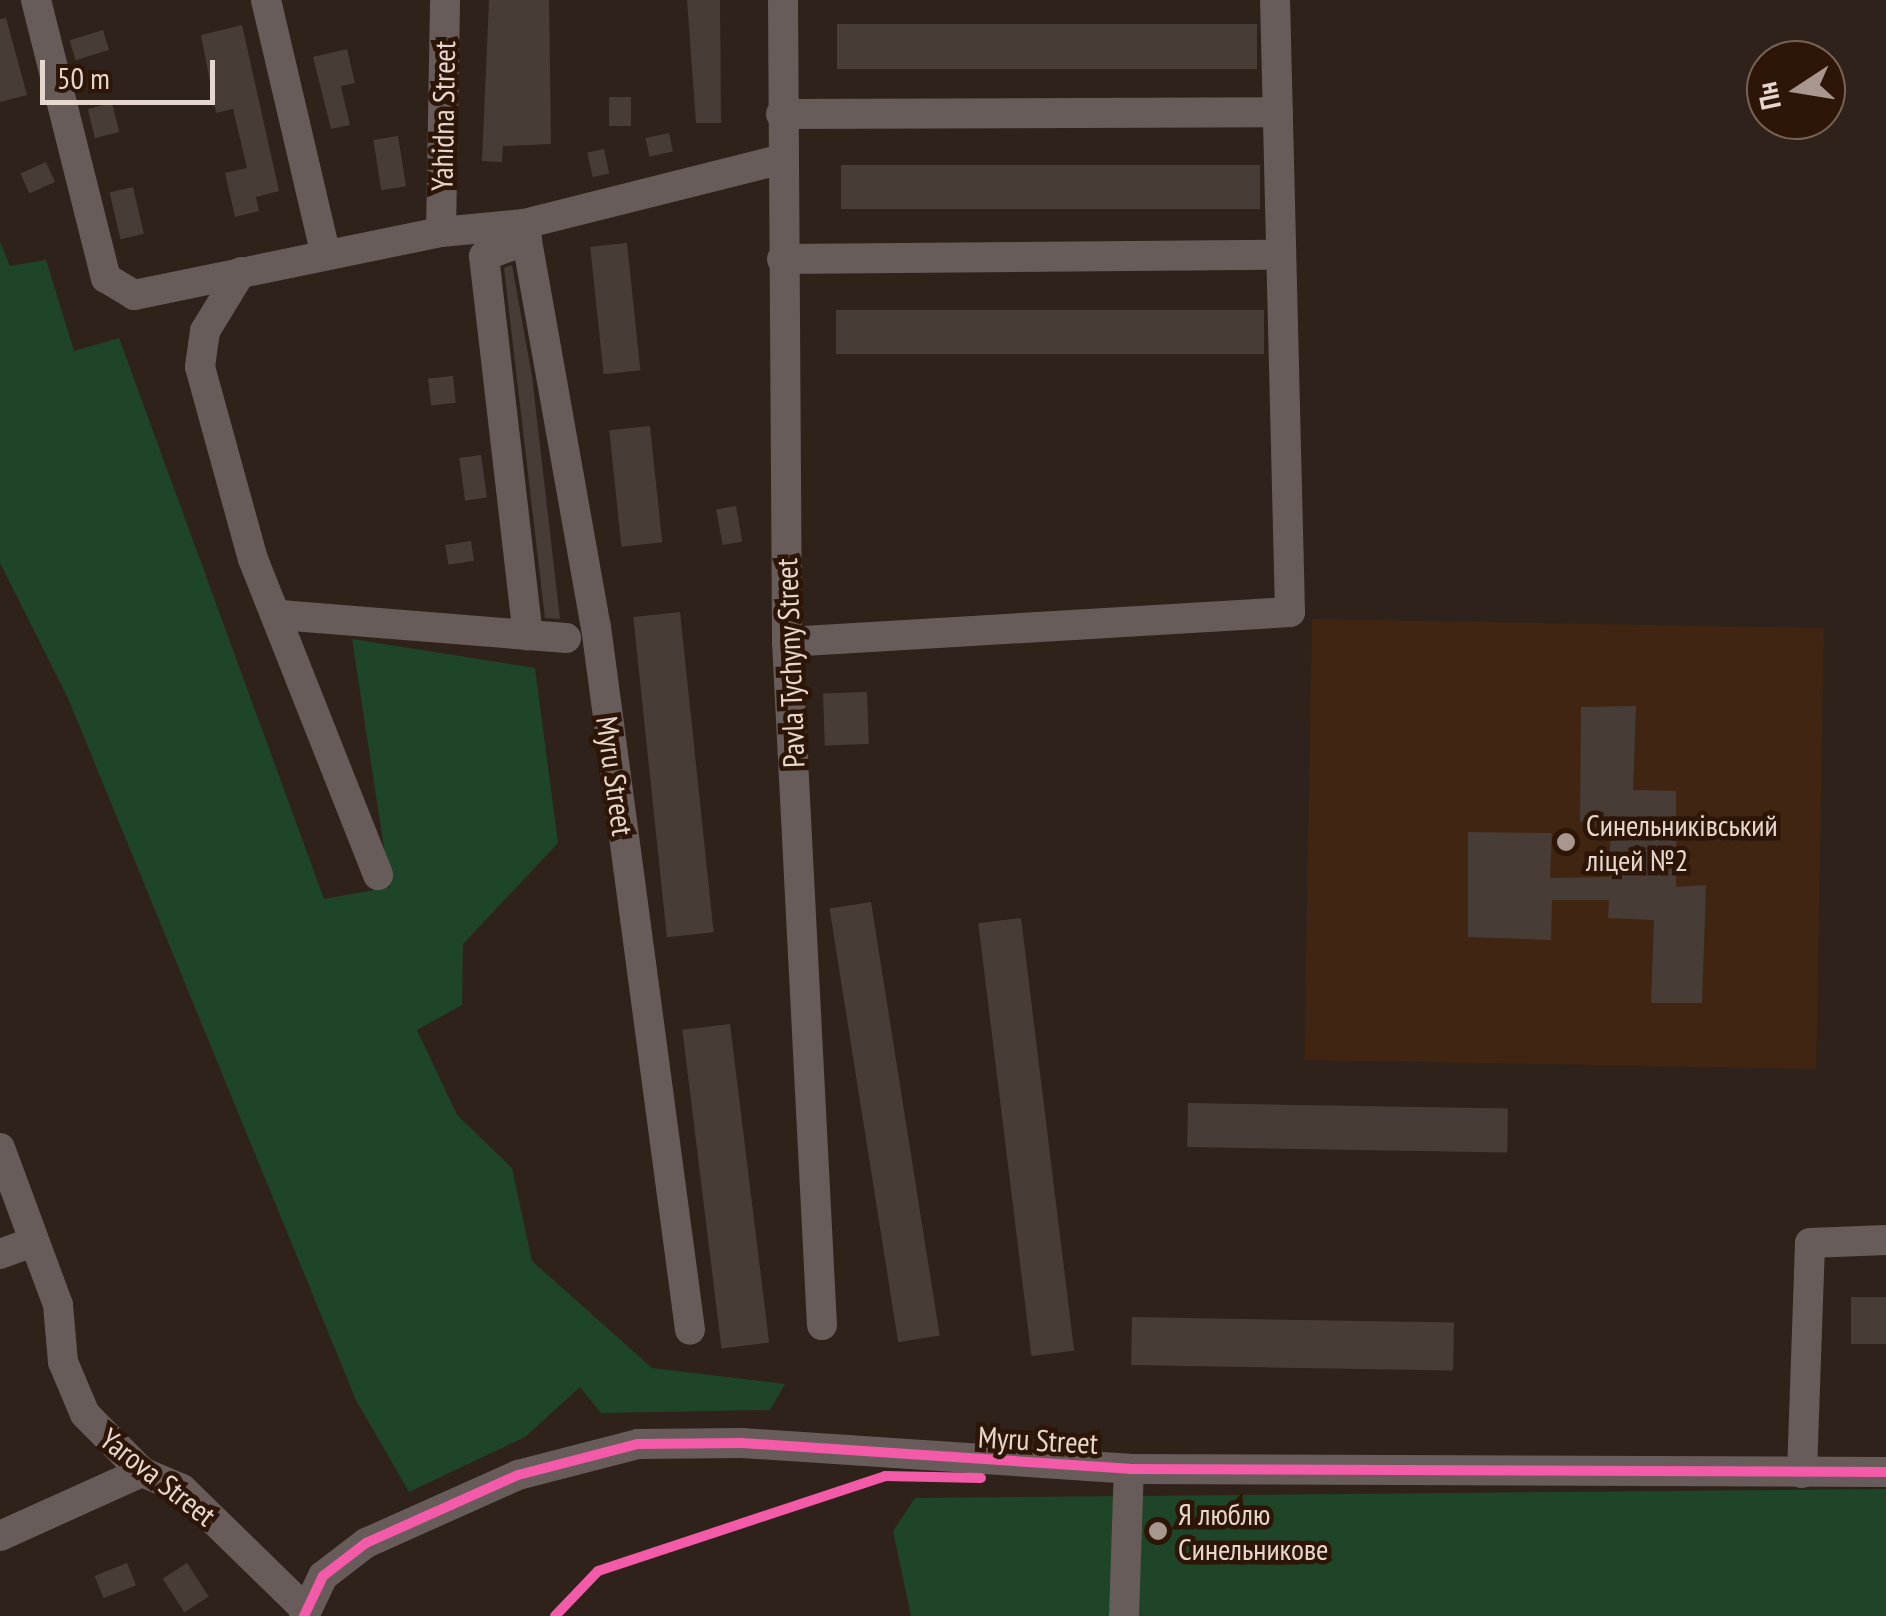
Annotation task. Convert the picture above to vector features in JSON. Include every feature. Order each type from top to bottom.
[{"type":"street","points":[[36,0],[106,278],[134,295],[441,232],[526,232]]},
{"type":"street","points":[[266,0],[326,255]]},
{"type":"street","name":"Yahidna Street","points":[[441,232],[445,0]]},
{"type":"street","name":"Pavla Tychyny Street","points":[[783,0],[779,160],[787,642],[822,1325]]},
{"type":"street","points":[[787,642],[1290,612],[1275,0]]},
{"type":"street","points":[[781,114],[1278,112]]},
{"type":"street","points":[[528,635],[484,256],[526,232],[779,160]]},
{"type":"street","name":"Myru Street","points":[[526,232],[596,627],[690,1330]]},
{"type":"street","points":[[782,259],[1282,254]]},
{"type":"street","points":[[241,272],[205,332],[200,367],[253,559],[280,615],[378,875]]},
{"type":"street","points":[[280,615],[566,638]]},
{"type":"street","name":"Yarova Street","points":[[0,1148],[85,1414],[142,1472],[182,1489],[304,1612]]},
{"type":"street","points":[[1802,1473],[1810,1242],[1886,1240]]},
{"type":"street","points":[[0,1254],[33,1242]]},
{"type":"street","name":"Myru Street","points":[[304,1612],[323,1576],[366,1544],[592,1451],[723,1442],[1129,1470],[1886,1472]]},
{"type":"street","points":[[1124,1616],[1129,1470]]},
{"type":"street","points":[[0,1536],[142,1472]]},
{"type":"shaded area","name":"Синельниківський ліцей №2","points":[[1312,619],[1824,628],[1816,1069],[1304,1060]]},
{"type":"green space","points":[[0,242],[10,266],[46,260],[74,351],[119,338],[324,899],[390,887],[352,639],[535,668],[558,843],[463,944],[462,1005],[417,1030],[457,1115],[512,1168],[532,1261],[652,1368],[785,1384],[770,1410],[601,1413],[580,1387],[525,1437],[409,1492],[356,1400],[68,698],[0,563]]},
{"type":"green space","points":[[1886,1489],[1886,1616],[911,1616],[893,1531],[915,1498]]},
{"type":"building","points":[[489,0],[549,0],[551,144],[503,146],[502,162],[482,161]]},
{"type":"building","points":[[687,0],[720,0],[721,123],[696,123]]},
{"type":"building","points":[[6,18],[27,95],[0,102],[0,19]]},
{"type":"building","points":[[837,24],[1257,24],[1257,69],[837,69]]},
{"type":"building","points":[[242,25],[279,191],[256,197],[259,211],[235,217],[225,173],[247,168],[233,109],[216,113],[201,35]]},
{"type":"building","points":[[103,30],[109,50],[76,60],[70,40]]},
{"type":"building","points":[[347,49],[355,83],[341,86],[350,125],[331,129],[313,57]]},
{"type":"building","points":[[609,97],[631,97],[631,126],[609,126]]},
{"type":"building","points":[[112,103],[119,132],[95,138],[88,109]]},
{"type":"building","points":[[669,133],[673,152],[649,157],[646,138]]},
{"type":"building","points":[[398,136],[406,186],[381,190],[373,140]]},
{"type":"building","points":[[604,149],[609,173],[593,177],[587,153]]},
{"type":"building","points":[[46,162],[55,182],[29,193],[20,173]]},
{"type":"building","points":[[841,165],[1260,165],[1260,209],[841,209]]},
{"type":"building","points":[[133,187],[144,234],[120,239],[110,192]]},
{"type":"building","points":[[627,243],[640,370],[604,374],[590,247]]},
{"type":"building","points":[[512,265],[532,376],[560,619],[545,618],[504,268]]},
{"type":"building","points":[[836,310],[1264,310],[1264,354],[836,354]]},
{"type":"building","points":[[453,376],[456,403],[431,405],[428,379]]},
{"type":"building","points":[[650,426],[662,542],[621,547],[609,430]]},
{"type":"building","points":[[481,455],[487,498],[465,501],[459,458]]},
{"type":"building","points":[[736,506],[742,541],[723,545],[716,509]]},
{"type":"building","points":[[471,541],[474,561],[448,565],[445,545]]},
{"type":"building","points":[[680,612],[714,932],[667,937],[633,617]]},
{"type":"building","points":[[867,692],[869,744],[825,746],[823,694]]},
{"type":"building","points":[[1636,706],[1633,790],[1676,791],[1676,887],[1706,885],[1702,1003],[1651,1003],[1654,920],[1608,918],[1609,900],[1552,900],[1551,940],[1468,937],[1468,832],[1552,833],[1550,878],[1609,877],[1611,823],[1580,822],[1581,707]]},
{"type":"building","points":[[871,902],[940,1336],[898,1342],[830,909]]},
{"type":"building","points":[[1021,918],[1074,1351],[1031,1356],[978,923]]},
{"type":"building","points":[[730,1024],[769,1343],[721,1348],[682,1030]]},
{"type":"building","points":[[1188,1103],[1508,1109],[1507,1153],[1187,1147]]},
{"type":"building","points":[[1851,1297],[1886,1297],[1886,1344],[1851,1344]]},
{"type":"building","points":[[1132,1317],[1454,1323],[1453,1371],[1131,1365]]},
{"type":"building","points":[[127,1563],[136,1585],[104,1598],[95,1576]]},
{"type":"building","points":[[187,1563],[209,1597],[184,1612],[163,1579]]},
{"type":"cycle path","points":[[304,1616],[323,1576],[366,1543],[518,1475],[638,1444],[742,1443],[1129,1469],[1886,1472]]},
{"type":"cycle path","points":[[555,1616],[598,1571],[885,1476],[981,1478]]},
{"type":"place","name":"Синельниківський ліцей №2","points":[[1566,842]]},
{"type":"place","name":"Я люблю Синельникове","points":[[1158,1531]]}]
